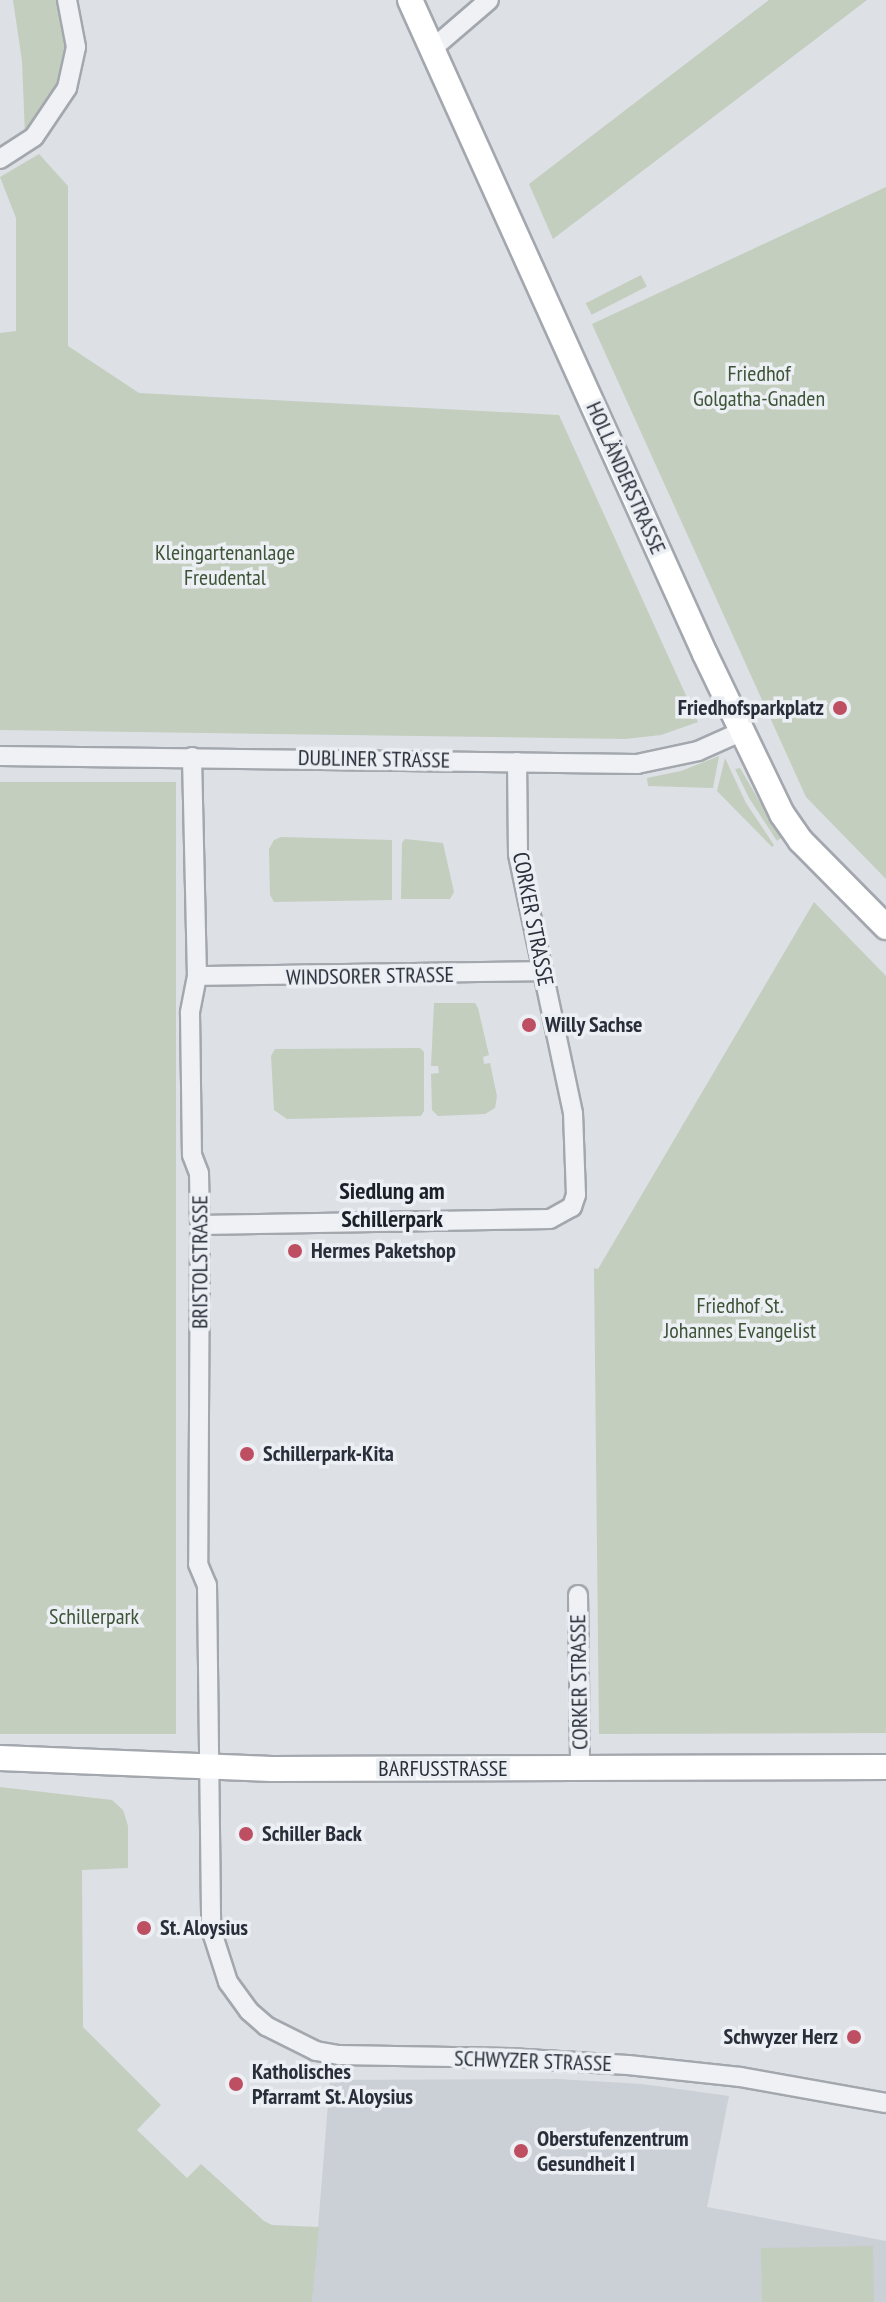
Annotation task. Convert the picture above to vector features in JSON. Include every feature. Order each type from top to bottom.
[{"type":"street","points":[[0,159],[34,137],[67,88],[76,47],[67,0]]},
{"type":"street","name":"HOLLÄNDERSTRASSE","points":[[410,0],[787,823],[886,927]]},
{"type":"street","points":[[432,49],[489,0]]},
{"type":"street","name":"DUBLINER STRASSE","points":[[0,756],[637,764],[698,751],[743,731]]},
{"type":"street","name":"BRISTOLSTRASSE","points":[[192,757],[197,976],[190,1013],[192,1155],[199,1173],[200,1225],[198,1564],[207,1585],[207,1768]]},
{"type":"street","name":"CORKER STRASSE","points":[[200,1225],[550,1219],[572,1207],[576,1195],[575,1139],[567,1085],[518,854],[517,762]]},
{"type":"street","name":"WINDSORER STRASSE","points":[[197,976],[543,971]]},
{"type":"street","name":"CORKER STRASSE","points":[[578,1595],[580,1769]]},
{"type":"street","name":"BARFUSSTRASSE","points":[[0,1758],[207,1768],[886,1767]]},
{"type":"street","name":"SCHWYZER STRASSE","points":[[207,1768],[209,1904],[216,1953],[228,1982],[249,2011],[291,2040],[339,2055],[509,2058],[718,2074],[837,2092],[886,2103]]},
{"type":"shaded area","name":"Oberstufenzentrum Gesundheit I","points":[[557,2079],[642,2084],[729,2096],[707,2207],[886,2241],[886,2302],[312,2302],[330,2080]]},
{"type":"green space","points":[[13,0],[59,0],[67,47],[59,86],[25,135],[22,61]]},
{"type":"green space","points":[[769,0],[867,0],[553,239],[529,184]]},
{"type":"green space","name":"Kleingartenanlage Freudental","points":[[39,154],[68,186],[68,346],[139,393],[559,415],[698,722],[661,735],[625,739],[0,730],[0,333],[16,331],[16,218],[0,177]]},
{"type":"green space","name":"Friedhof Golgatha-Gnaden","points":[[886,187],[886,879],[806,797],[592,324]]},
{"type":"green space","points":[[641,275],[647,287],[592,315],[586,303]]},
{"type":"green space","points":[[719,756],[713,788],[648,786],[647,778],[681,771]]},
{"type":"green space","points":[[725,758],[746,803],[774,845],[772,847],[717,791]]},
{"type":"green space","points":[[740,768],[781,838],[777,841],[749,798],[735,769]]},
{"type":"green space","name":"Schillerpark","points":[[0,782],[176,782],[176,1734],[0,1734]]},
{"type":"green space","points":[[281,837],[392,840],[392,900],[274,902],[270,895],[269,849],[274,840]]},
{"type":"green space","points":[[405,839],[443,843],[454,892],[450,899],[401,899],[402,843]]},
{"type":"green space","name":"Friedhof St. Johannes Evangelist","points":[[814,902],[886,976],[886,1733],[599,1734],[594,1268],[598,1269]]},
{"type":"green space","points":[[434,1003],[475,1003],[478,1008],[489,1055],[483,1057],[484,1064],[490,1063],[497,1096],[495,1108],[485,1114],[438,1116],[432,1110],[431,1074],[439,1073],[438,1066],[431,1066]]},
{"type":"green space","points":[[420,1048],[424,1052],[424,1111],[421,1116],[287,1119],[274,1110],[271,1056],[275,1049]]},
{"type":"green space","points":[[0,1787],[112,1800],[123,1810],[128,1826],[128,1868],[82,1870],[83,2027],[161,2105],[137,2130],[187,2178],[201,2164],[264,2221],[272,2225],[319,2227],[312,2302],[0,2302]]},
{"type":"green space","points":[[873,2246],[874,2302],[762,2302],[761,2248]]},
{"type":"place","name":"Friedhofsparkplatz","points":[[840,708]]},
{"type":"place","name":"Willy Sachse","points":[[529,1025]]},
{"type":"place","name":"Hermes Paketshop","points":[[295,1251]]},
{"type":"place","name":"Schillerpark-Kita","points":[[247,1454]]},
{"type":"place","name":"Schiller Back","points":[[246,1834]]},
{"type":"place","name":"St. Aloysius","points":[[144,1928]]},
{"type":"place","name":"Schwyzer Herz","points":[[854,2037]]},
{"type":"place","name":"Katholisches Pfarramt St. Aloysius","points":[[236,2084]]},
{"type":"place","name":"Oberstufenzentrum Gesundheit I","points":[[521,2151]]},
{"type":"district","name":"Siedlung am Schillerpark","points":[[392,1205]]}]
